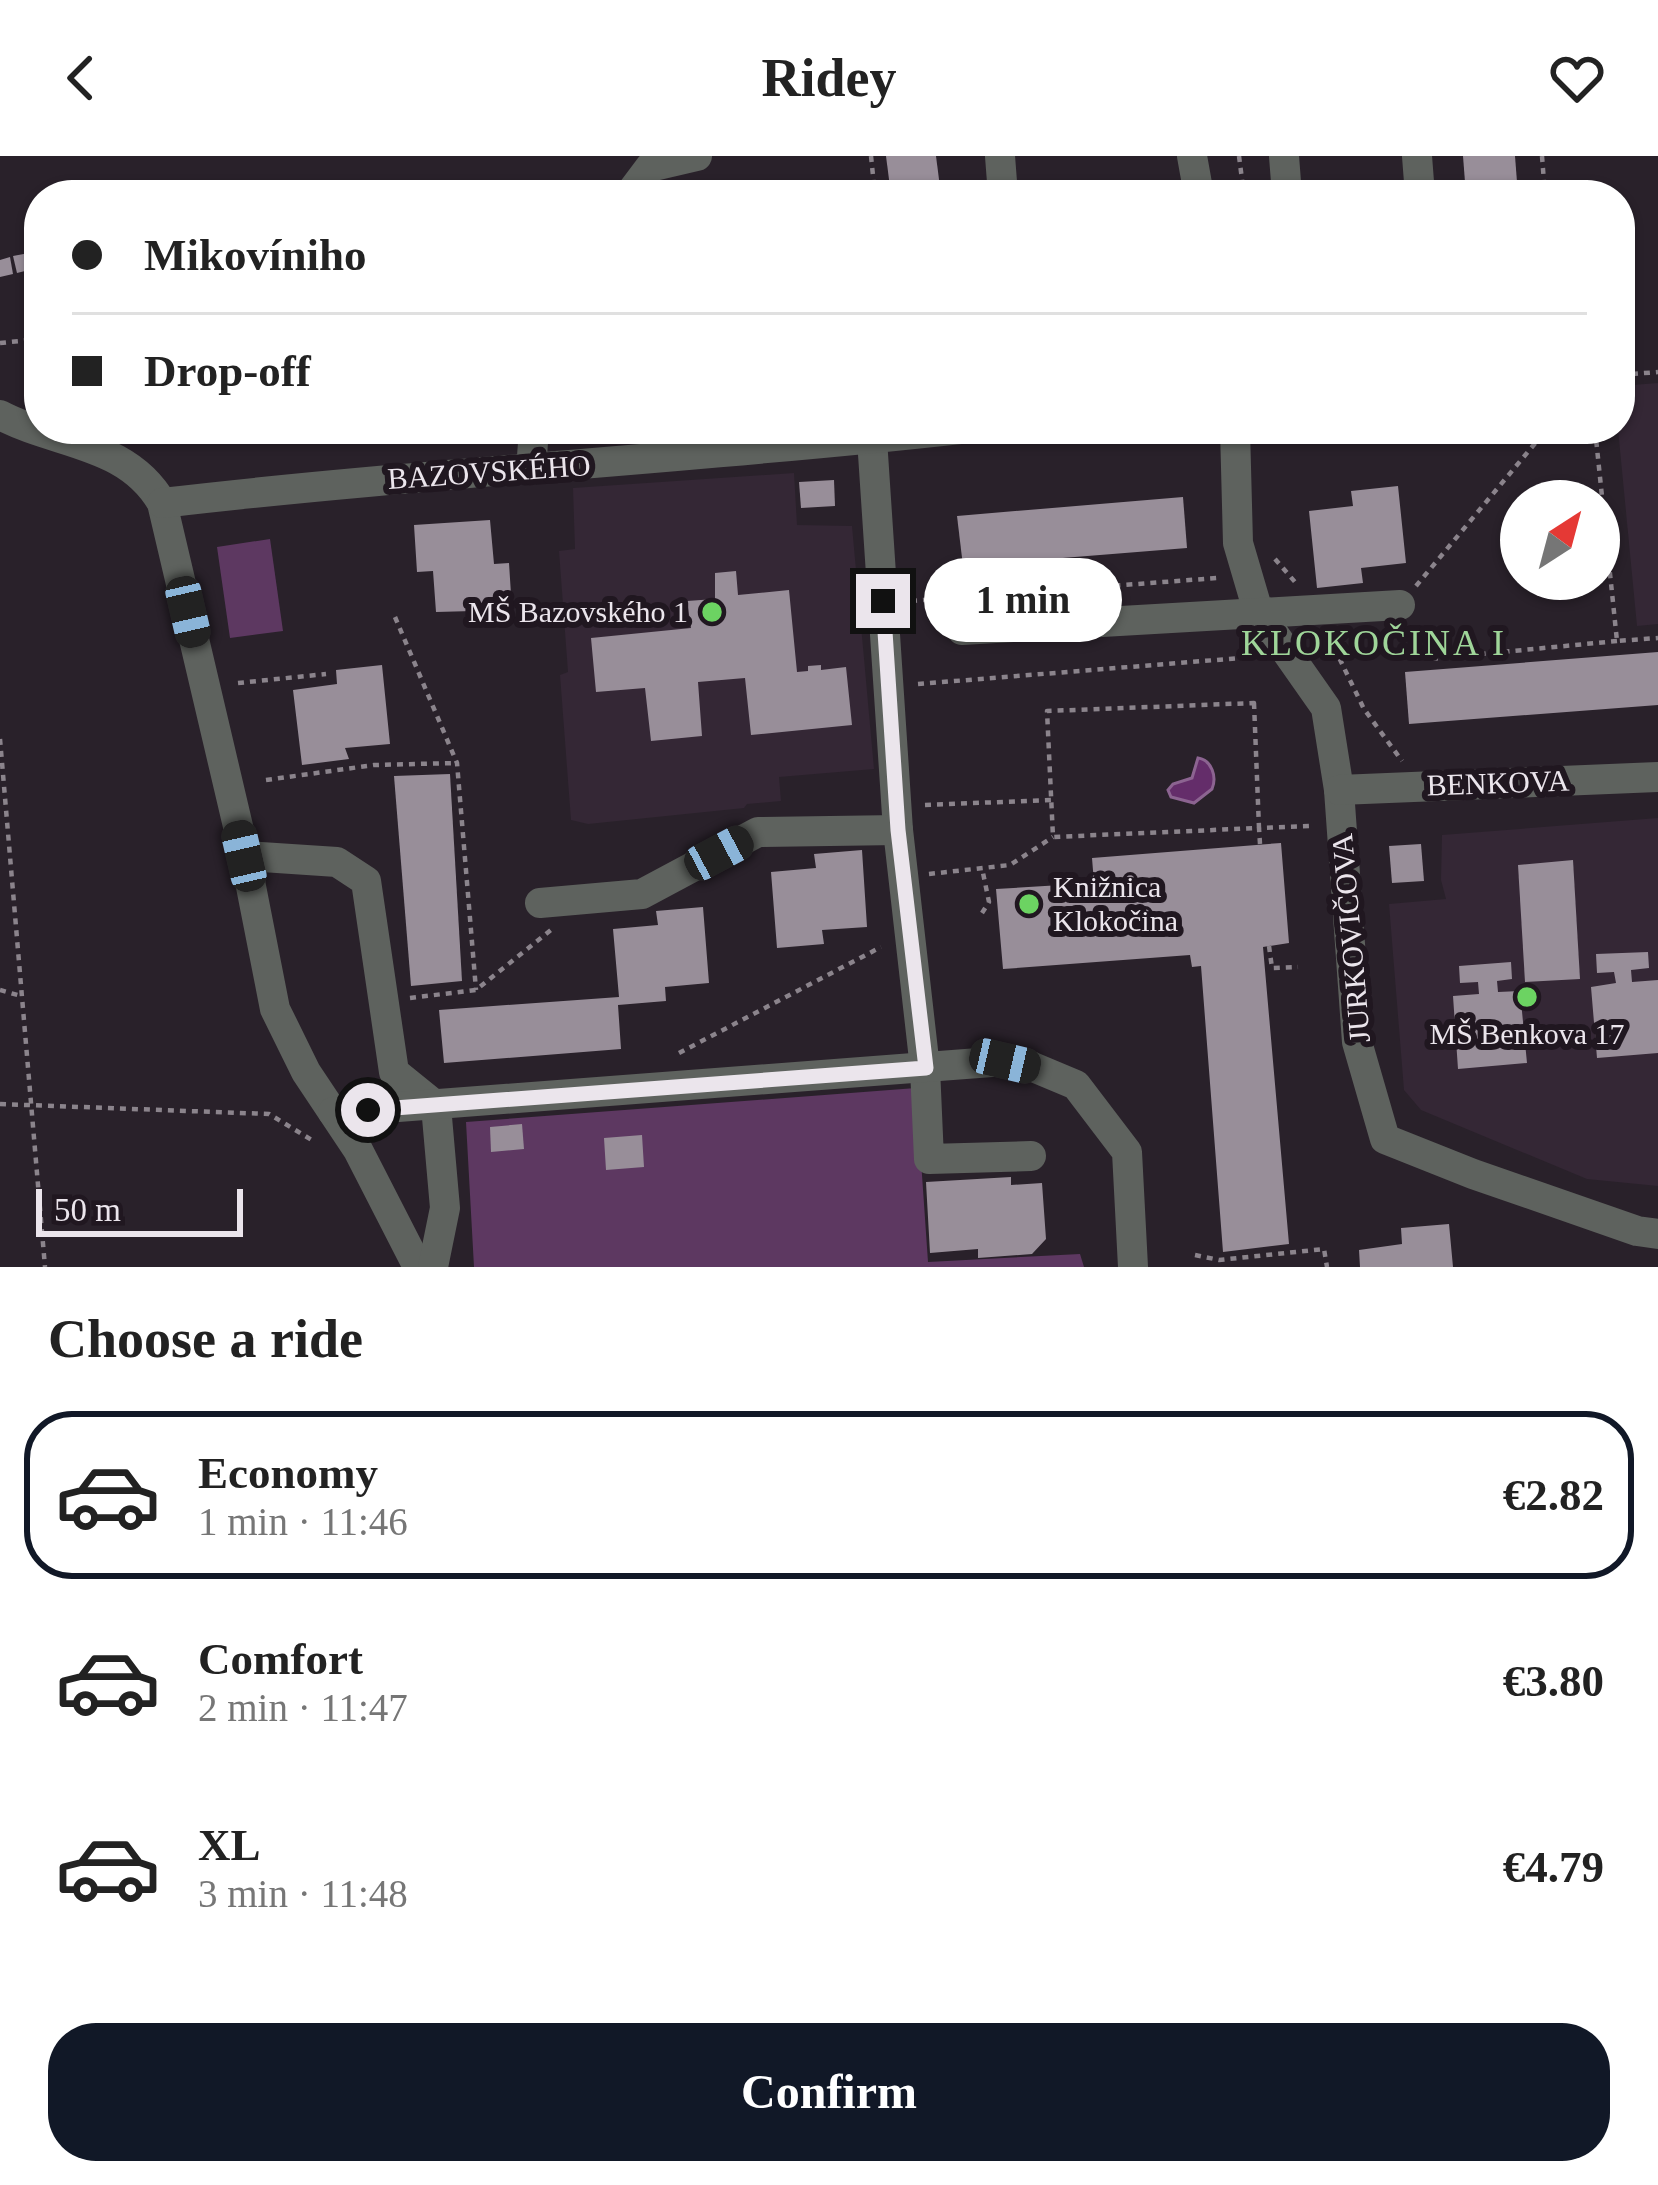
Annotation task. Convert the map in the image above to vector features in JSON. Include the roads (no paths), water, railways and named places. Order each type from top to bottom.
[{"type":"street","points":[[640,180],[650,167],[697,156]]},
{"type":"street","points":[[77,444],[120,460],[142,476],[161,503],[244,856],[274,1009],[306,1072],[358,1150],[418,1267]]},
{"type":"street","points":[[531,470],[533,444]]},
{"type":"street","name":"BAZOVSKÉHO","points":[[161,503],[382,479],[817,444]]},
{"type":"street","points":[[872,444],[898,830],[926,1068],[929,1159],[1031,1156]]},
{"type":"street","name":"JURKOVIČOVA","points":[[1235,444],[1238,543],[1258,610],[1327,708],[1339,790],[1357,1042],[1385,1139],[1636,1231],[1658,1234]]},
{"type":"street","points":[[962,630],[1400,605]]},
{"type":"street","name":"BENKOVA","points":[[1339,790],[1658,777]]},
{"type":"street","points":[[540,903],[642,894],[758,832],[898,830]]},
{"type":"street","points":[[244,856],[337,862],[366,881],[394,1072],[436,1106],[445,1208],[433,1267]]},
{"type":"street","points":[[333,1112],[1005,1061],[1076,1084],[1127,1152],[1133,1267]]},
{"type":"place","name":"MŠ Bazovského 1","points":[[712,612]]},
{"type":"place","name":"Knižnica Klokočina","points":[[1029,904]]},
{"type":"place","name":"MŠ Benkova 17","points":[[1527,997]]},
{"type":"district","name":"KLOKOČINA I","points":[[1374,642]]}]
